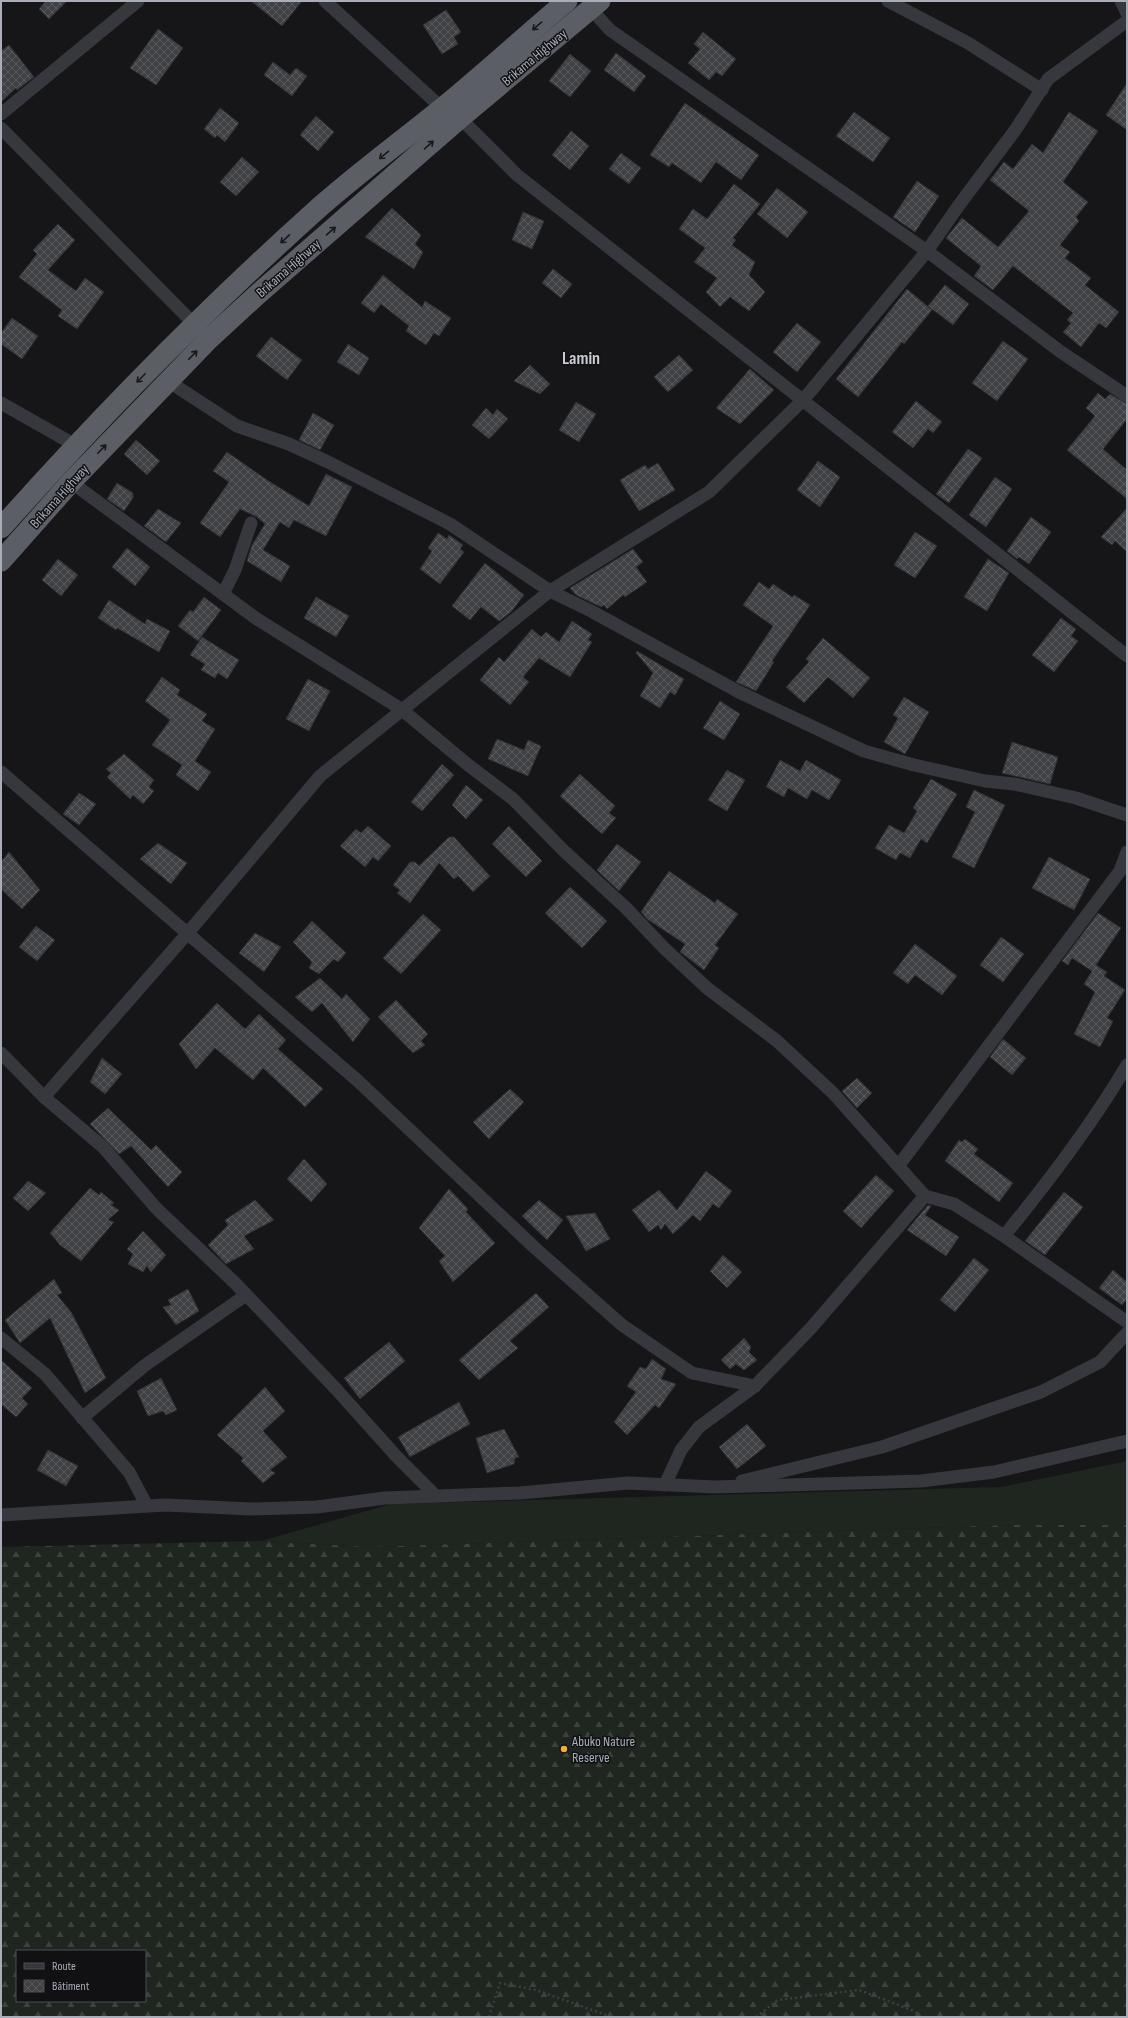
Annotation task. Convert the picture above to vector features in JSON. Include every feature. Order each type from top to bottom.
[{"type":"highway","name":"Brikama Highway","points":[[1,528],[75,445],[201,332],[314,212],[442,108],[567,1]]},
{"type":"highway","name":"Brikama Highway","points":[[1,561],[71,482],[168,381],[201,332],[258,294],[460,118],[596,5]]},
{"type":"street","points":[[1,114],[138,1]]},
{"type":"street","points":[[325,1],[442,108]]},
{"type":"street","points":[[888,1],[968,44],[1042,90]]},
{"type":"street","points":[[1121,1],[1127,13]]},
{"type":"street","points":[[596,5],[610,30],[927,251],[1061,352],[1127,396]]},
{"type":"street","points":[[44,1097],[187,934],[320,776],[401,709],[550,591],[709,492],[804,399],[927,251],[959,205],[1016,130],[1048,79],[1127,21]]},
{"type":"street","points":[[460,118],[517,175],[804,399],[1127,656]]},
{"type":"street","points":[[1,128],[201,332]]},
{"type":"street","points":[[168,381],[237,426],[289,444],[328,462],[450,524],[550,591],[591,611],[739,692],[864,750],[914,765],[985,781],[1014,784],[1076,798],[1127,814]]},
{"type":"street","points":[[1,403],[75,445]]},
{"type":"street","points":[[71,482],[256,619],[401,709],[467,764],[513,799],[563,850],[626,908],[664,948],[707,988],[777,1041],[833,1093],[899,1165],[925,1196],[954,1204],[1004,1236],[1127,1322]]},
{"type":"street","points":[[223,594],[235,570],[251,523]]},
{"type":"street","points":[[1,772],[358,1081],[535,1248],[622,1325],[692,1373],[755,1386]]},
{"type":"street","points":[[899,1165],[1120,871],[1127,852]]},
{"type":"street","points":[[1,1053],[44,1097],[102,1147],[157,1209],[246,1295],[336,1389],[397,1457],[436,1496]]},
{"type":"street","points":[[1004,1236],[1078,1141],[1127,1065]]},
{"type":"street","points":[[665,1485],[681,1450],[699,1427],[755,1386],[812,1328],[925,1196]]},
{"type":"street","points":[[82,1418],[144,1366],[246,1295]]},
{"type":"street","points":[[716,1487],[882,1447],[1041,1392],[1100,1362],[1127,1333]]},
{"type":"street","points":[[1,1338],[45,1374],[129,1472],[147,1506]]},
{"type":"street","points":[[1,1515],[147,1506],[259,1509],[317,1507],[385,1498],[520,1493],[628,1483],[716,1487],[921,1482],[994,1472],[1127,1441]]},
{"type":"path","points":[[489,2017],[500,1983],[536,1990],[612,2017]]},
{"type":"path","points":[[756,2017],[778,2000],[859,1990],[914,2011],[921,2017]]},
{"type":"green space","points":[[1127,1461],[1127,1525],[1010,1525],[368,1547],[261,1541],[391,1504],[1001,1487]]},
{"type":"green space","name":"Abuko Nature Reserve","points":[[1010,1525],[1127,1525],[1127,2017],[1,2017],[1,1547],[261,1541],[368,1547]]},
{"type":"building","points":[[46,1],[67,1],[49,19],[39,9]]},
{"type":"building","points":[[251,1],[302,1],[282,26]]},
{"type":"building","points":[[446,10],[461,32],[454,37],[458,44],[442,54],[423,25]]},
{"type":"building","points":[[158,29],[183,48],[156,85],[130,68]]},
{"type":"building","points":[[703,32],[736,59],[722,76],[716,72],[709,80],[688,63],[700,49],[694,44]]},
{"type":"building","points":[[9,45],[34,77],[17,90],[16,88],[1,102],[1,51]]},
{"type":"building","points":[[616,53],[646,76],[634,92],[604,70]]},
{"type":"building","points":[[570,54],[591,71],[570,97],[549,81]]},
{"type":"building","points":[[273,62],[290,75],[296,68],[307,76],[292,96],[264,75]]},
{"type":"building","points":[[1127,83],[1127,130],[1106,115]]},
{"type":"building","points":[[685,103],[759,155],[741,180],[716,162],[701,183],[672,163],[669,167],[650,155]]},
{"type":"building","points":[[220,108],[239,123],[225,142],[217,135],[215,138],[204,129]]},
{"type":"building","points":[[854,112],[890,138],[873,162],[836,136]]},
{"type":"building","points":[[1069,112],[1098,131],[1063,182],[1088,202],[1076,217],[1079,221],[1060,245],[1070,252],[1065,258],[1091,278],[1085,285],[1119,312],[1106,328],[1099,323],[1081,347],[1063,332],[1071,323],[1067,320],[1073,313],[1013,266],[993,290],[974,276],[981,266],[946,238],[962,218],[998,247],[1029,211],[990,180],[1004,162],[1013,169],[1032,144],[1043,153]]},
{"type":"building","points":[[316,116],[334,132],[318,151],[300,135]]},
{"type":"building","points":[[571,131],[589,146],[570,170],[552,155]]},
{"type":"building","points":[[621,153],[641,168],[629,184],[609,169]]},
{"type":"building","points":[[242,157],[259,172],[236,196],[220,182]]},
{"type":"building","points":[[917,181],[939,196],[915,232],[893,217]]},
{"type":"building","points":[[734,184],[760,204],[733,238],[736,240],[732,245],[755,262],[749,275],[765,292],[749,311],[730,297],[720,307],[706,292],[717,278],[694,262],[705,248],[679,229],[693,209],[707,219]]},
{"type":"building","points":[[777,188],[808,212],[787,238],[757,214]]},
{"type":"building","points":[[392,208],[421,235],[415,244],[423,252],[414,269],[365,237]]},
{"type":"building","points":[[523,212],[544,221],[532,249],[512,240]]},
{"type":"building","points":[[58,224],[75,240],[48,270],[76,291],[85,278],[104,292],[77,329],[58,316],[62,310],[19,277],[37,254],[33,250]]},
{"type":"building","points":[[553,269],[572,284],[561,298],[542,283]]},
{"type":"building","points":[[383,275],[422,307],[425,301],[451,318],[439,336],[434,333],[426,345],[406,331],[409,326],[381,304],[374,313],[361,303]]},
{"type":"building","points":[[945,285],[969,304],[953,325],[928,306]]},
{"type":"building","points":[[907,289],[932,310],[904,344],[902,342],[858,397],[836,379]]},
{"type":"building","points":[[12,318],[38,336],[22,359],[1,344],[1,333]]},
{"type":"building","points":[[797,323],[821,342],[797,372],[773,352]]},
{"type":"building","points":[[271,337],[302,360],[287,380],[256,356]]},
{"type":"building","points":[[1003,341],[1028,359],[997,401],[972,383]]},
{"type":"building","points":[[348,344],[369,358],[359,375],[337,362]]},
{"type":"building","points":[[679,355],[693,370],[668,392],[654,377]]},
{"type":"building","points":[[530,365],[550,384],[540,394],[514,381]]},
{"type":"building","points":[[750,369],[774,390],[740,424],[716,408]]},
{"type":"building","points":[[1098,393],[1105,399],[1110,394],[1127,404],[1127,419],[1103,449],[1127,470],[1127,499],[1067,450],[1095,416],[1086,408]]},
{"type":"building","points":[[916,401],[942,422],[933,433],[928,429],[913,448],[892,432]]},
{"type":"building","points":[[576,402],[596,414],[579,442],[559,430]]},
{"type":"building","points":[[486,408],[493,415],[497,409],[508,419],[489,439],[472,425]]},
{"type":"building","points":[[313,413],[334,425],[320,450],[299,440]]},
{"type":"building","points":[[136,440],[160,461],[147,475],[124,454]]},
{"type":"building","points":[[968,449],[982,458],[949,503],[936,494]]},
{"type":"building","points":[[227,452],[267,480],[309,506],[326,474],[352,487],[326,536],[294,520],[289,528],[280,522],[263,550],[290,566],[281,582],[247,561],[252,545],[265,524],[257,517],[240,509],[220,537],[200,523],[229,482],[213,471]]},
{"type":"building","points":[[818,461],[840,477],[820,507],[797,490]]},
{"type":"building","points":[[658,463],[675,490],[639,511],[620,480],[645,465],[648,469]]},
{"type":"building","points":[[995,477],[1012,489],[986,527],[969,515]]},
{"type":"building","points":[[117,483],[133,493],[133,498],[124,511],[107,499]]},
{"type":"building","points":[[1127,508],[1127,552],[1115,541],[1112,545],[1101,537]]},
{"type":"building","points":[[158,509],[181,523],[166,542],[144,526]]},
{"type":"building","points":[[1031,517],[1051,532],[1029,564],[1019,557],[1017,559],[1007,551]]},
{"type":"building","points":[[915,532],[937,546],[915,578],[894,565]]},
{"type":"building","points":[[438,533],[447,539],[449,535],[463,545],[460,549],[464,552],[440,584],[420,569],[432,551],[428,548]]},
{"type":"building","points":[[127,548],[150,567],[135,586],[112,567]]},
{"type":"building","points":[[633,549],[643,562],[636,567],[647,582],[625,597],[623,595],[607,609],[604,605],[601,607],[576,595],[570,588]]},
{"type":"building","points":[[58,559],[78,575],[61,596],[42,580]]},
{"type":"building","points":[[988,559],[1009,573],[987,611],[964,597]]},
{"type":"building","points":[[485,563],[524,595],[511,612],[499,621],[481,607],[470,620],[452,606]]},
{"type":"building","points":[[759,582],[769,589],[773,584],[792,597],[794,595],[810,605],[772,661],[774,662],[756,691],[736,682],[773,626],[743,605]]},
{"type":"building","points":[[204,597],[221,610],[198,641],[178,626],[190,610],[193,612]]},
{"type":"building","points":[[316,597],[349,616],[336,637],[304,618]]},
{"type":"building","points":[[109,600],[145,624],[147,619],[170,631],[159,652],[117,628],[116,630],[98,618]]},
{"type":"building","points":[[1061,618],[1076,629],[1071,636],[1078,641],[1054,672],[1032,655]]},
{"type":"building","points":[[572,621],[592,634],[588,640],[592,642],[570,677],[539,658],[523,677],[529,682],[510,705],[480,680],[499,657],[504,662],[532,629],[541,637],[546,632],[559,642]]},
{"type":"building","points":[[202,637],[239,660],[227,679],[218,673],[215,678],[201,670],[205,664],[190,655]]},
{"type":"building","points":[[823,638],[870,678],[853,698],[828,677],[804,703],[786,687],[809,662],[806,659]]},
{"type":"building","points":[[637,651],[684,679],[675,695],[670,692],[660,708],[640,696],[653,673],[636,653]]},
{"type":"building","points":[[162,677],[180,690],[177,695],[207,714],[202,721],[215,729],[195,761],[211,772],[198,791],[176,775],[182,765],[152,745],[170,720],[145,701]]},
{"type":"building","points":[[308,679],[330,691],[309,731],[286,719]]},
{"type":"building","points":[[904,697],[929,712],[905,754],[884,742],[898,718],[893,715]]},
{"type":"building","points":[[720,701],[740,714],[724,740],[703,728]]},
{"type":"building","points":[[497,739],[524,750],[528,740],[541,746],[528,776],[488,759]]},
{"type":"building","points":[[1012,742],[1058,757],[1050,784],[1002,773]]},
{"type":"building","points":[[124,754],[154,780],[149,787],[154,791],[143,804],[133,795],[130,799],[107,777],[111,773],[106,769]]},
{"type":"building","points":[[780,760],[800,771],[806,760],[841,780],[829,800],[812,790],[807,799],[788,788],[784,797],[766,787]]},
{"type":"building","points":[[442,764],[454,775],[422,811],[411,802]]},
{"type":"building","points":[[727,770],[745,780],[727,811],[708,800]]},
{"type":"building","points":[[580,774],[615,806],[609,813],[616,818],[602,834],[560,796]]},
{"type":"building","points":[[931,779],[957,794],[927,843],[921,839],[910,858],[900,853],[896,860],[875,848],[889,825],[904,833],[917,811],[913,808]]},
{"type":"building","points":[[466,785],[483,800],[466,819],[452,805]]},
{"type":"building","points":[[974,790],[1005,805],[974,868],[952,857],[975,812],[966,807]]},
{"type":"building","points":[[79,793],[96,804],[79,825],[63,814]]},
{"type":"building","points":[[368,826],[391,846],[378,861],[373,857],[365,867],[340,846],[356,829],[361,833]]},
{"type":"building","points":[[509,826],[542,861],[526,877],[492,844]]},
{"type":"building","points":[[449,837],[454,837],[490,876],[473,892],[458,876],[454,879],[439,863],[410,903],[397,893],[400,890],[393,885],[410,862],[415,862],[419,866]]},
{"type":"building","points":[[158,843],[187,863],[171,884],[140,859]]},
{"type":"building","points":[[617,844],[641,862],[619,891],[597,870]]},
{"type":"building","points":[[9,852],[40,890],[22,909],[1,889],[1,862]]},
{"type":"building","points":[[1049,857],[1090,879],[1074,910],[1032,888]]},
{"type":"building","points":[[669,871],[715,903],[717,899],[738,914],[715,945],[719,948],[704,970],[680,952],[685,944],[647,919],[641,912]]},
{"type":"building","points":[[570,887],[607,921],[582,948],[545,913]]},
{"type":"building","points":[[1098,913],[1121,928],[1096,965],[1107,972],[1104,976],[1125,990],[1107,1018],[1113,1021],[1100,1047],[1074,1034],[1095,992],[1084,984],[1092,971],[1072,958],[1068,965],[1062,961]]},
{"type":"building","points":[[423,914],[441,930],[401,974],[383,958]]},
{"type":"building","points":[[312,921],[346,953],[338,962],[334,959],[319,974],[309,968],[312,962],[293,942]]},
{"type":"building","points":[[36,926],[55,940],[37,961],[19,947]]},
{"type":"building","points":[[255,933],[281,947],[264,972],[239,953]]},
{"type":"building","points":[[1001,937],[1024,954],[1003,982],[980,965]]},
{"type":"building","points":[[915,944],[957,976],[942,995],[915,975],[908,984],[893,973]]},
{"type":"building","points":[[320,978],[342,999],[346,994],[370,1019],[353,1042],[322,1003],[312,1012],[295,997]]},
{"type":"building","points":[[396,1000],[428,1034],[421,1041],[425,1045],[413,1053],[378,1017]]},
{"type":"building","points":[[217,1003],[245,1029],[259,1014],[286,1040],[278,1049],[323,1089],[305,1107],[263,1068],[253,1080],[215,1048],[196,1069],[179,1044]]},
{"type":"building","points":[[1003,1039],[1026,1058],[1012,1075],[990,1057]]},
{"type":"building","points":[[102,1058],[122,1074],[105,1094],[90,1082]]},
{"type":"building","points":[[857,1078],[872,1093],[857,1108],[842,1091]]},
{"type":"building","points":[[510,1089],[524,1102],[489,1139],[473,1122]]},
{"type":"building","points":[[108,1108],[151,1150],[156,1145],[182,1172],[168,1187],[131,1146],[119,1154],[90,1124]]},
{"type":"building","points":[[965,1139],[978,1149],[974,1154],[1013,1183],[999,1202],[945,1161],[959,1140],[962,1142]]},
{"type":"building","points":[[304,1159],[327,1184],[311,1202],[287,1179]]},
{"type":"building","points":[[706,1171],[732,1191],[719,1208],[713,1204],[700,1221],[693,1215],[673,1234],[665,1224],[661,1230],[658,1225],[649,1232],[632,1210],[659,1190],[677,1210]]},
{"type":"building","points":[[876,1175],[894,1191],[861,1228],[843,1211]]},
{"type":"building","points":[[28,1181],[46,1193],[28,1211],[13,1198]]},
{"type":"building","points":[[90,1188],[99,1195],[101,1192],[114,1203],[111,1205],[119,1210],[108,1220],[114,1222],[81,1261],[60,1245],[50,1233]]},
{"type":"building","points":[[449,1189],[468,1209],[466,1212],[495,1243],[453,1282],[439,1261],[445,1256],[419,1228]]},
{"type":"building","points":[[1064,1192],[1083,1207],[1045,1255],[1025,1241]]},
{"type":"building","points":[[255,1200],[274,1220],[244,1236],[254,1249],[226,1264],[208,1245],[228,1225],[225,1220]]},
{"type":"building","points":[[539,1200],[563,1220],[547,1240],[522,1216]]},
{"type":"building","points":[[928,1205],[931,1206],[925,1215],[959,1237],[946,1256],[907,1230]]},
{"type":"building","points":[[595,1213],[610,1239],[586,1251],[566,1216]]},
{"type":"building","points":[[143,1231],[166,1255],[151,1272],[147,1266],[143,1272],[128,1264],[133,1254],[127,1249]]},
{"type":"building","points":[[723,1255],[742,1272],[727,1288],[710,1271]]},
{"type":"building","points":[[974,1258],[989,1270],[955,1312],[940,1300]]},
{"type":"building","points":[[1113,1270],[1127,1282],[1127,1299],[1122,1305],[1099,1288]]},
{"type":"building","points":[[54,1279],[62,1293],[57,1295],[71,1312],[106,1378],[85,1393],[50,1318],[20,1343],[5,1320]]},
{"type":"building","points":[[188,1289],[199,1311],[176,1325],[163,1307],[171,1305],[168,1300]]},
{"type":"building","points":[[536,1293],[549,1307],[510,1341],[518,1348],[479,1380],[459,1360]]},
{"type":"building","points":[[744,1338],[751,1347],[749,1352],[757,1360],[744,1370],[736,1364],[730,1369],[721,1360]]},
{"type":"building","points":[[389,1342],[405,1361],[360,1399],[344,1378]]},
{"type":"building","points":[[652,1359],[666,1369],[661,1379],[676,1384],[659,1408],[655,1405],[627,1435],[614,1422],[636,1392],[627,1386],[640,1367],[646,1369]]},
{"type":"building","points":[[1,1360],[32,1388],[22,1398],[28,1404],[16,1417],[1,1404]]},
{"type":"building","points":[[161,1378],[177,1410],[166,1415],[163,1411],[148,1416],[137,1391]]},
{"type":"building","points":[[265,1387],[285,1411],[263,1431],[287,1457],[270,1470],[275,1473],[263,1483],[241,1461],[243,1458],[217,1435]]},
{"type":"building","points":[[459,1402],[470,1424],[410,1457],[398,1437]]},
{"type":"building","points":[[747,1424],[766,1446],[737,1469],[719,1447]]},
{"type":"building","points":[[504,1429],[519,1457],[515,1458],[514,1464],[487,1473],[476,1438]]},
{"type":"building","points":[[48,1450],[78,1466],[66,1486],[37,1470]]},
{"type":"place","name":"Abuko Nature Reserve","points":[[564,1749]]},
{"type":"district","name":"Lamin","points":[[581,358]]}]
